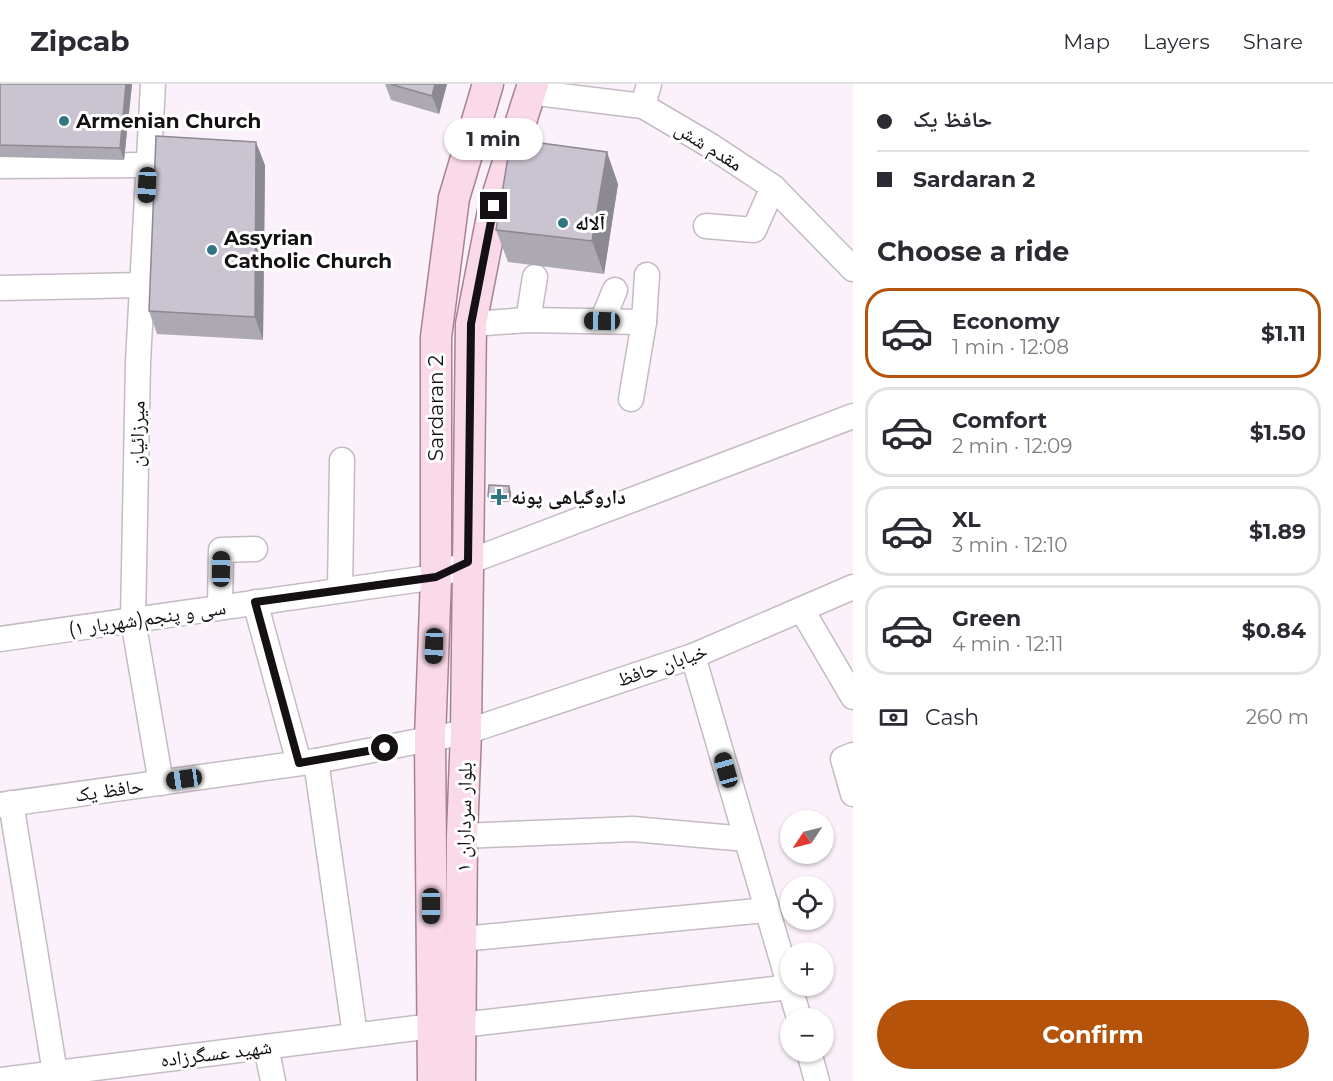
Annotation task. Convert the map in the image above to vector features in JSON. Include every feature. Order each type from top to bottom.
[{"type":"main road","name":"Sardaran 2","points":[[430,739],[436,577],[436,337],[454,198],[489,84]]},
{"type":"main road","name":"Sardaran 2","points":[[466,732],[471,324],[494,206],[526,87]]},
{"type":"main road","name":"بلوار سرداران ۱","points":[[433,1081],[462,939],[462,836],[466,732]]},
{"type":"main road","name":"بلوار سرداران ۱","points":[[430,739],[446,1026],[460,1081]]},
{"type":"street","name":"میرزائیان","points":[[153,84],[142,285],[133,620],[161,783]]},
{"type":"street","name":"مقدم شش","points":[[526,87],[646,95],[711,146],[773,187],[853,269]]},
{"type":"street","points":[[0,166],[148,165]]},
{"type":"street","points":[[706,226],[754,230],[773,187]]},
{"type":"street","points":[[631,399],[644,322],[647,275]]},
{"type":"street","points":[[528,320],[535,277]]},
{"type":"street","points":[[0,288],[142,285]]},
{"type":"street","points":[[602,321],[615,290]]},
{"type":"street","points":[[471,324],[528,320],[644,322]]},
{"type":"street","points":[[468,562],[853,416]]},
{"type":"street","points":[[340,590],[342,460]]},
{"type":"street","points":[[220,607],[221,550],[255,549]]},
{"type":"street","name":"سی و پنجم(شهریار ۱)","points":[[0,639],[436,577],[468,562]]},
{"type":"street","name":"خیابان حافظ","points":[[466,732],[693,656],[853,587]]},
{"type":"street","points":[[255,602],[307,762],[355,1035]]},
{"type":"street","points":[[802,610],[853,697]]},
{"type":"street","points":[[693,656],[780,954]]},
{"type":"street","name":"حافظ یک","points":[[5,804],[307,762],[466,732]]},
{"type":"street","points":[[853,755],[843,759],[853,794]]},
{"type":"street","points":[[5,804],[55,1073]]},
{"type":"street","points":[[462,836],[633,830],[746,839]]},
{"type":"street","points":[[462,939],[767,910]]},
{"type":"street","name":"شهید عسگرزاده","points":[[0,1080],[55,1073],[128,1073],[266,1047],[355,1035],[780,988]]},
{"type":"street","points":[[266,1047],[273,1081]]},
{"type":"street","points":[[811,1062],[817,1081]]},
{"type":"building","name":"Armenian Church","points":[[0,84],[126,84],[120,148],[0,145]]},
{"type":"building","points":[[390,84],[435,84],[432,96]]},
{"type":"building","name":"Assyrian Catholic Church","points":[[156,136],[256,142],[255,317],[149,311]]},
{"type":"building","points":[[511,139],[607,152],[592,241],[496,230]]},
{"type":"building","points":[[489,485],[509,486],[509,496],[488,496]]},
{"type":"place","name":"Armenian Church","points":[[64,121]]},
{"type":"place","name":"آلاله","points":[[563,223]]},
{"type":"place","name":"Assyrian Catholic Church","points":[[212,250]]},
{"type":"place","name":"داروگیاهی پونه","points":[[499,497]]},
{"type":"route","points":[[385,748],[299,763],[255,602],[436,577],[468,562],[471,324],[494,206]]}]
